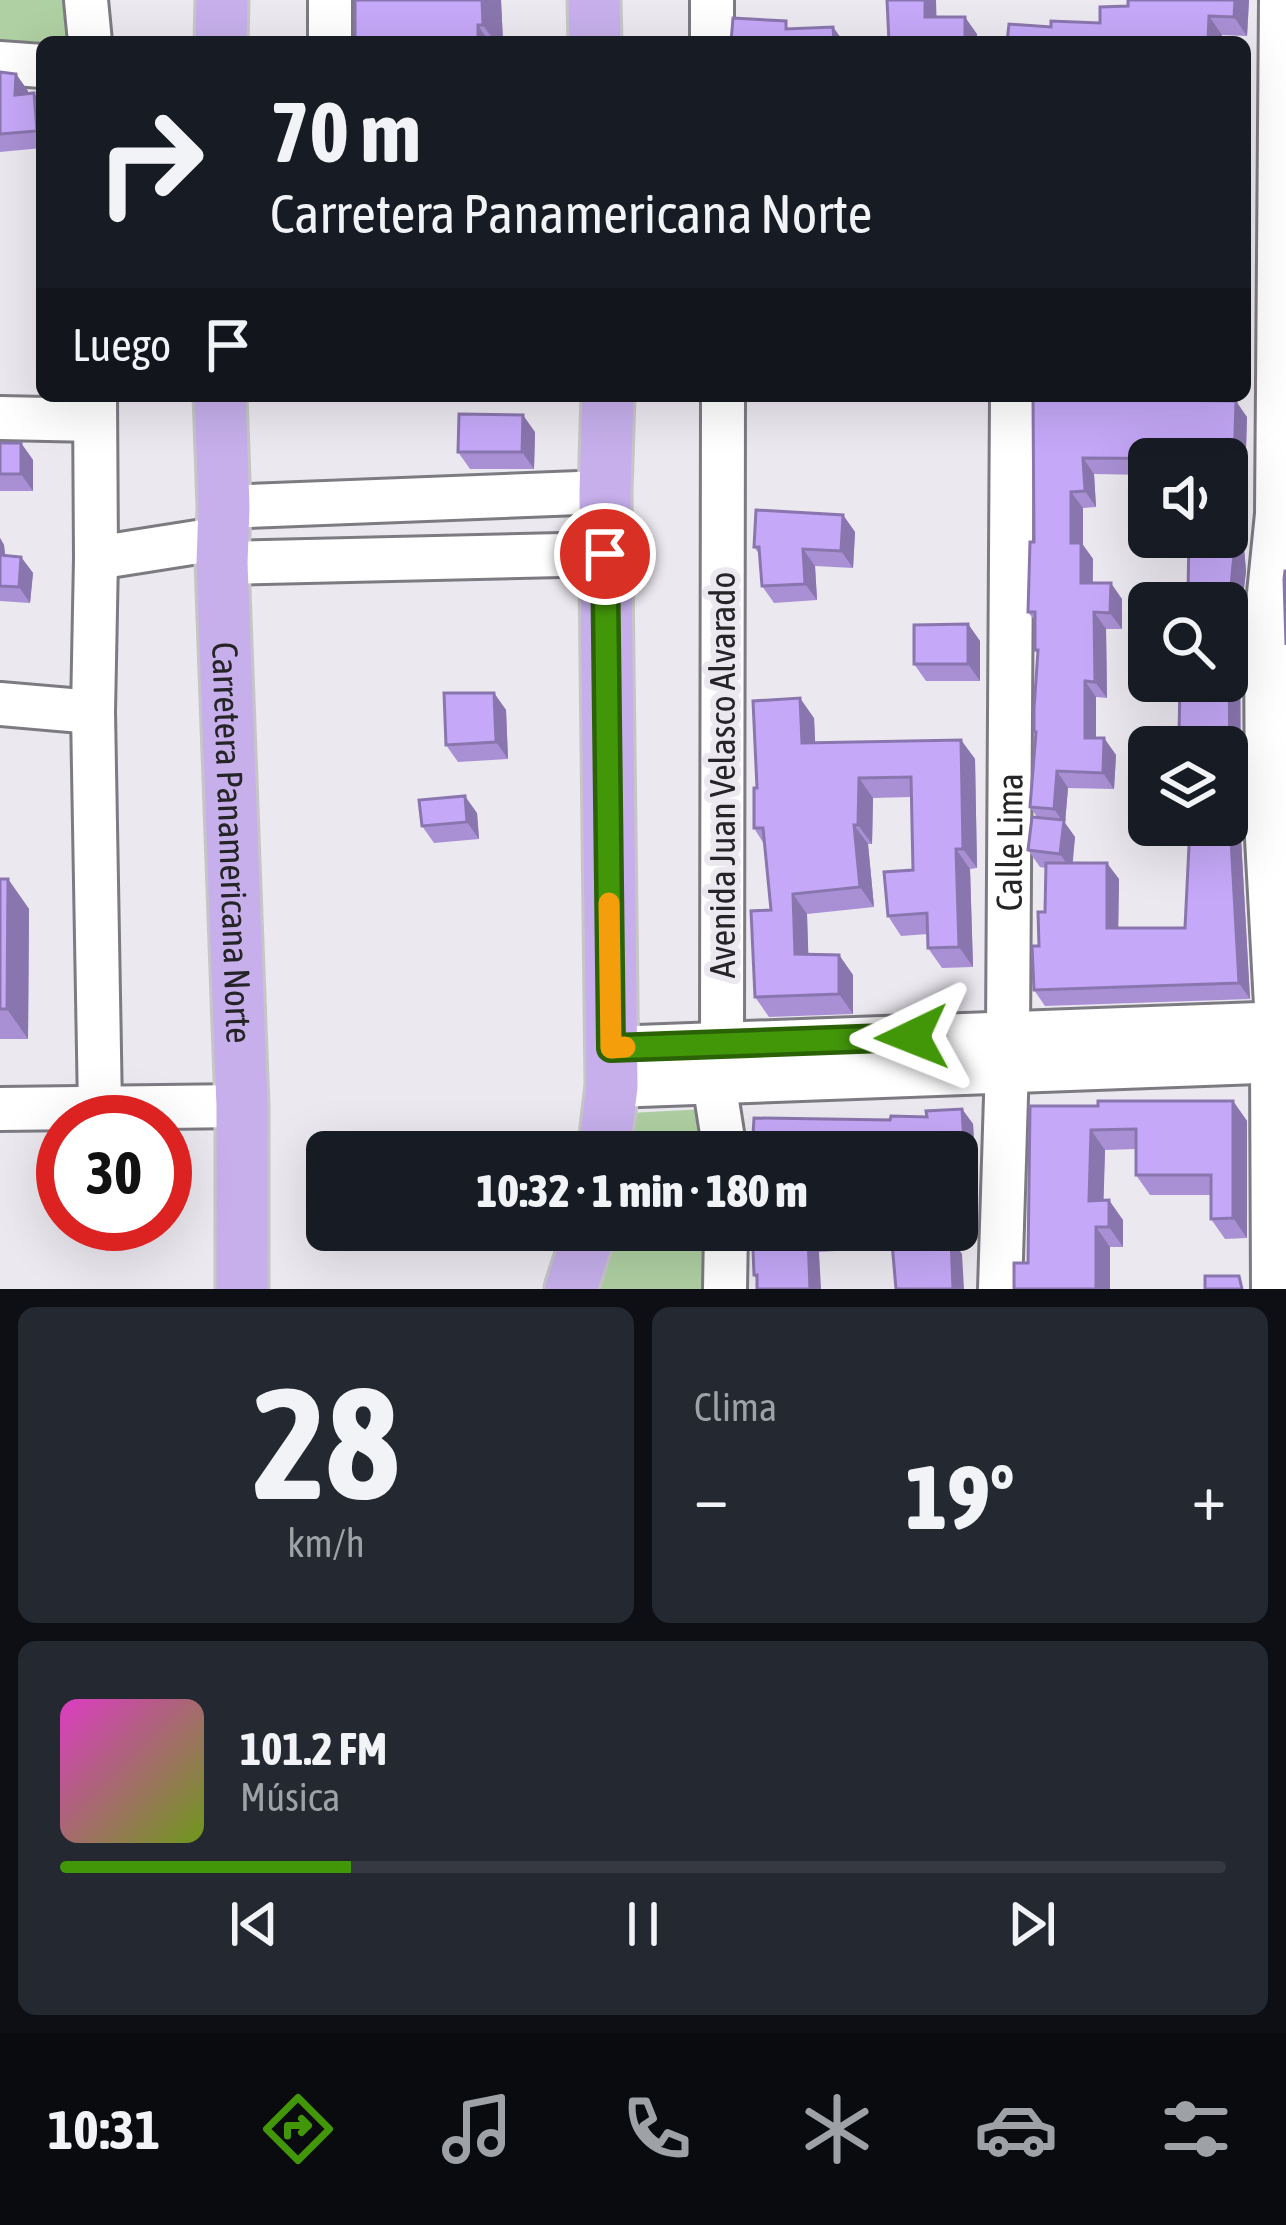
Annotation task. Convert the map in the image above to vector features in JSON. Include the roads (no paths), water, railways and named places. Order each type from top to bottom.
[{"type":"main road","points":[[221,36],[222,0]]},
{"type":"main road","points":[[594,0],[595,36]]},
{"type":"main road","name":"Carretera Panamericana Norte","points":[[220,402],[242,1106],[242,1289]]},
{"type":"main road","points":[[606,1131],[611,1067],[604,492],[608,402]]},
{"type":"main road","points":[[571,1289],[583,1251]]},
{"type":"street","points":[[86,0],[89,36]]},
{"type":"street","points":[[330,0],[330,36]]},
{"type":"street","points":[[712,0],[712,36]]},
{"type":"street","points":[[1274,1289],[1280,1042],[1267,838],[1277,514],[1269,371],[1270,121],[1281,0]]},
{"type":"street","points":[[0,63],[36,65]]},
{"type":"street","name":"Avenida Juan Velasco Alvarado","points":[[723,402],[718,1063],[723,1131]]},
{"type":"street","name":"Calle Lima","points":[[1000,1289],[1012,402]]},
{"type":"street","points":[[0,418],[95,408],[93,712],[100,1095]]},
{"type":"street","points":[[96,558],[223,536],[604,492]]},
{"type":"street","points":[[223,536],[605,554]]},
{"type":"street","points":[[0,704],[93,712]]},
{"type":"street","points":[[611,1067],[1280,1042]]},
{"type":"street","points":[[192,1107],[242,1106]]},
{"type":"street","points":[[0,1109],[36,1109]]},
{"type":"street","points":[[725,1289],[726,1251]]}]
